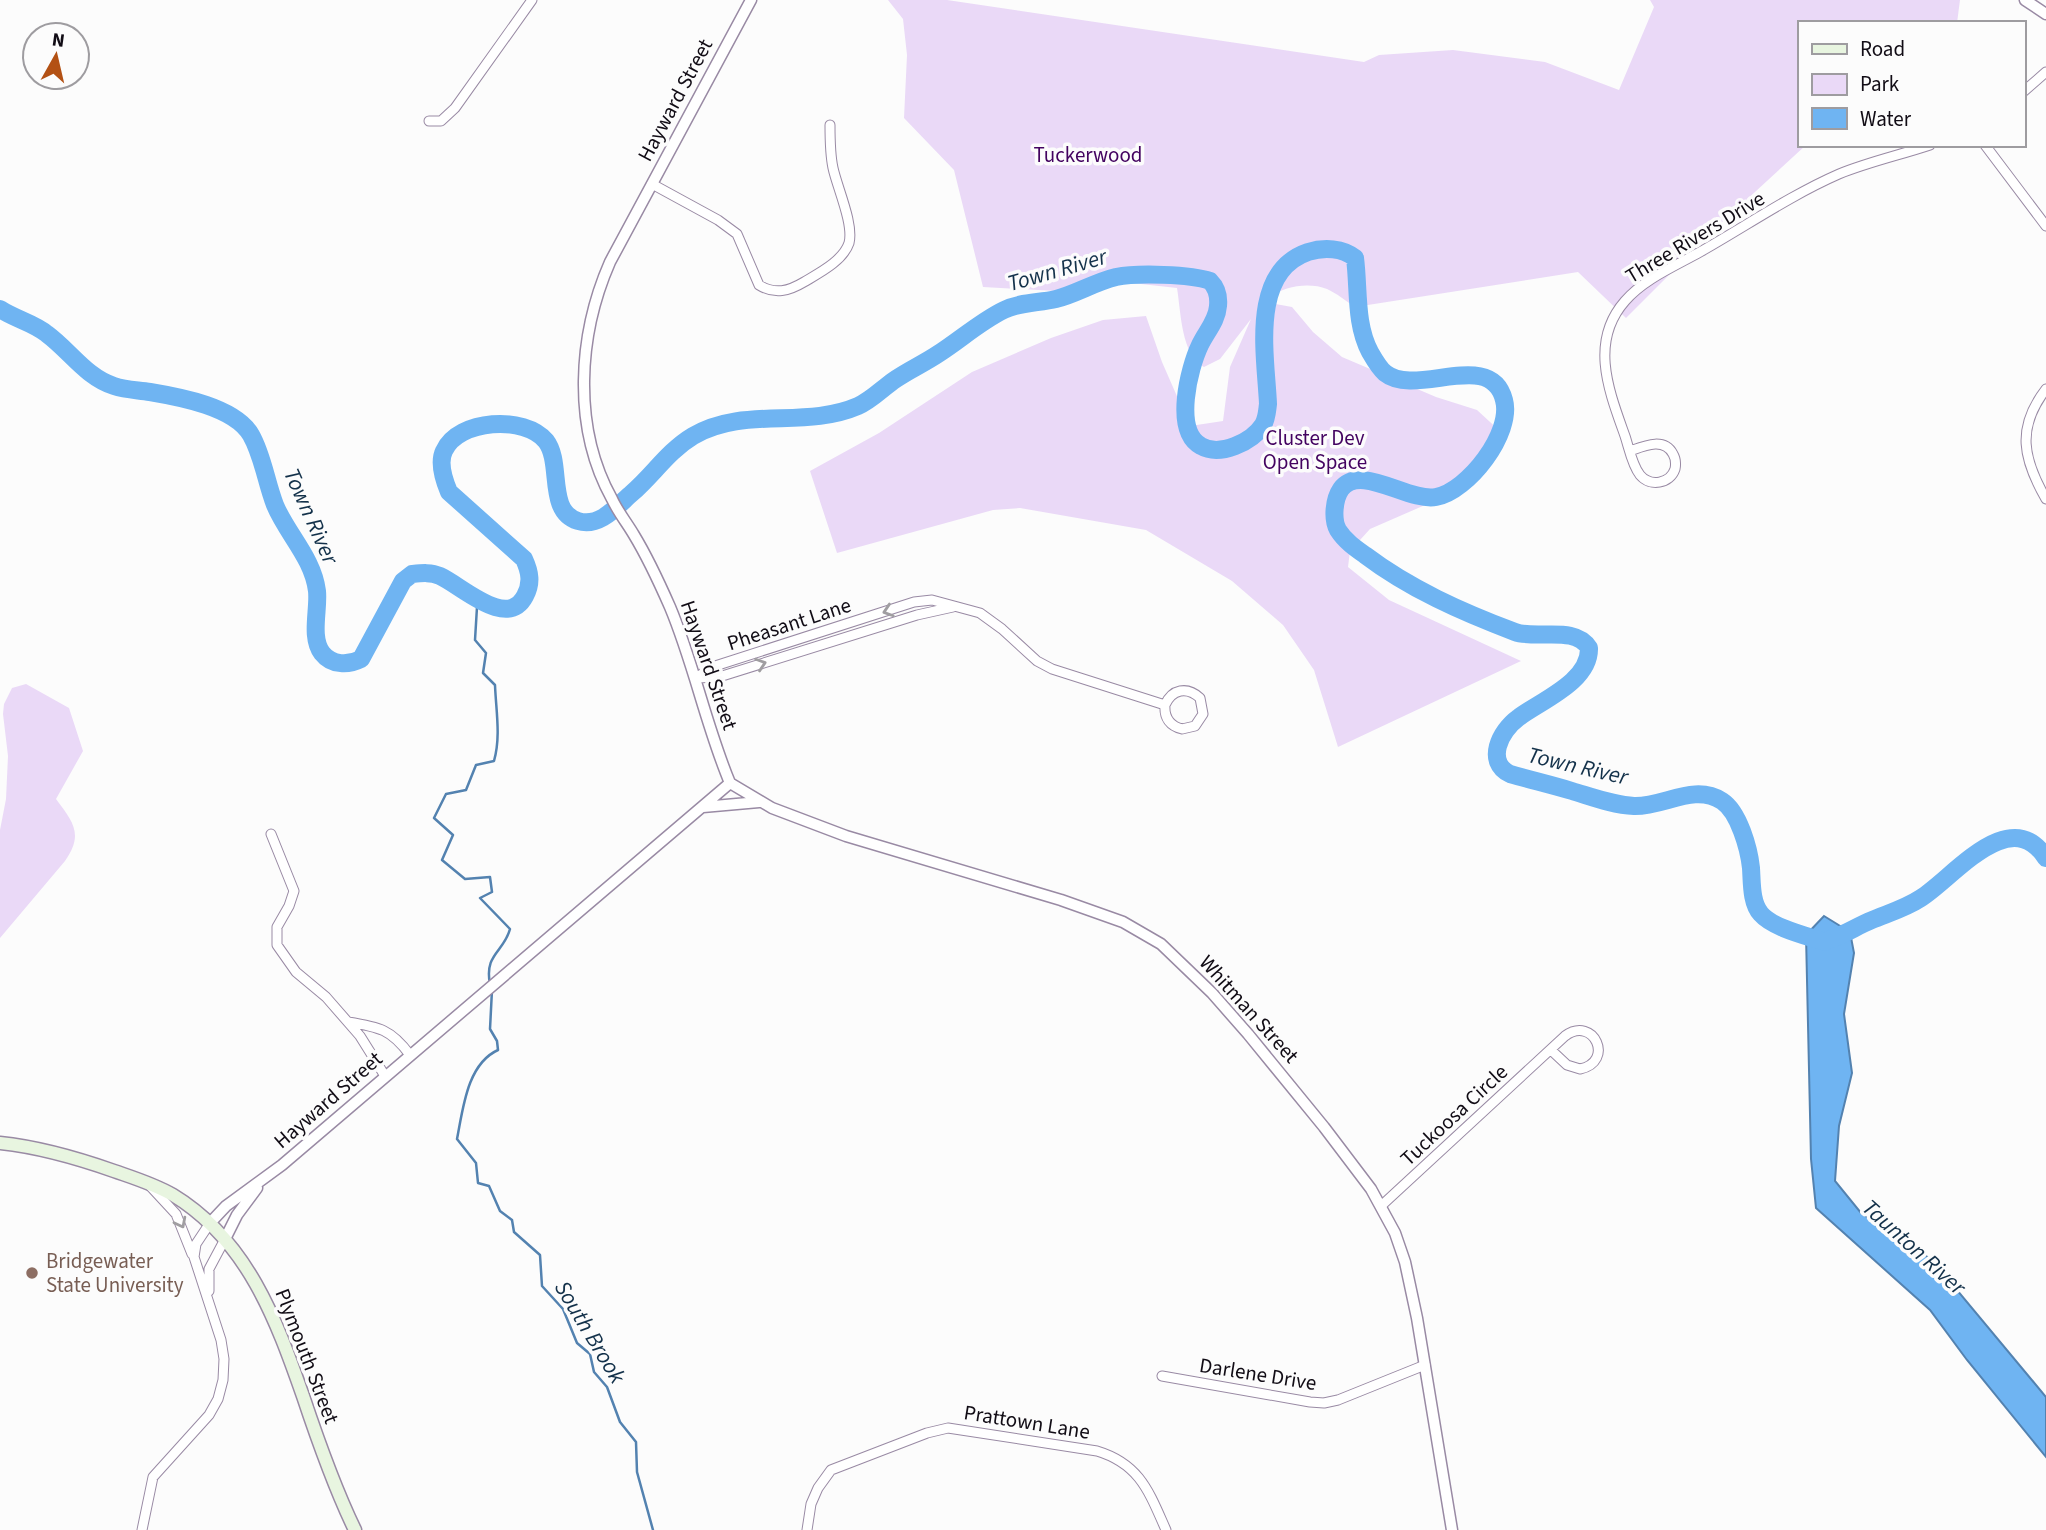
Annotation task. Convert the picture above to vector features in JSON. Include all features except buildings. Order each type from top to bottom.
[{"type":"main road","name":"Plymouth Street","points":[[0,1143],[63,1155],[148,1183],[174,1196],[225,1239],[246,1265],[270,1309],[332,1477],[355,1530]]},
{"type":"street","points":[[429,121],[441,121],[455,108],[533,0]]},
{"type":"street","name":"Hayward Street","points":[[209,1223],[233,1200],[262,1181],[730,783],[663,591],[642,548],[611,499],[597,463],[586,422],[584,378],[593,310],[604,275],[751,0]]},
{"type":"street","points":[[2025,0],[2046,15]]},
{"type":"street","points":[[2025,90],[2046,72]]},
{"type":"street","points":[[652,184],[718,220],[737,234],[759,285],[773,291],[790,289],[827,268],[849,242],[848,224],[831,155],[830,125]]},
{"type":"street","name":"Three Rivers Drive","points":[[1630,451],[1654,443],[1663,445],[1671,451],[1675,460],[1673,474],[1658,483],[1646,480],[1638,471],[1630,451],[1611,396],[1604,363],[1607,334],[1614,316],[1625,300],[1651,280],[1820,184],[1853,168],[1923,147]]},
{"type":"street","points":[[1987,147],[2046,226]]},
{"type":"street","points":[[2046,389],[2030,414],[2025,445],[2029,466],[2046,499]]},
{"type":"street","name":"Pheasant Lane","points":[[695,678],[715,666],[805,637],[919,601],[936,601],[985,616],[1037,662],[1052,669],[1165,705]]},
{"type":"street","name":"Pheasant Lane","points":[[695,678],[719,677],[917,615],[953,607]]},
{"type":"street","points":[[834,628],[838,639]]},
{"type":"street","points":[[805,637],[809,649]]},
{"type":"street","points":[[1182,690],[1191,691],[1200,698],[1203,714],[1195,726],[1189,729],[1178,728],[1167,719],[1165,705],[1175,693],[1182,690]]},
{"type":"street","name":"Whitman Street","points":[[730,783],[759,802],[870,844],[1093,910],[1123,922],[1175,955],[1242,1027],[1313,1112],[1381,1206],[1395,1233],[1405,1262],[1425,1365],[1452,1530]]},
{"type":"street","points":[[703,807],[759,802]]},
{"type":"street","points":[[271,834],[294,891],[277,927],[277,945],[296,972],[326,998],[360,1036],[385,1076]]},
{"type":"street","points":[[348,1022],[380,1027],[399,1040],[410,1055]]},
{"type":"street","name":"Tuckoosa Circle","points":[[1381,1206],[1551,1050],[1569,1034],[1581,1031],[1593,1036],[1598,1052],[1589,1066],[1575,1069],[1551,1050]]},
{"type":"street","name":"Hayward Street","points":[[225,1239],[240,1209],[262,1181]]},
{"type":"street","points":[[142,1530],[153,1476],[214,1408],[221,1391],[224,1369],[223,1350],[210,1299],[181,1222],[148,1183]]},
{"type":"street","points":[[198,1273],[195,1248],[209,1223]]},
{"type":"street","points":[[210,1299],[209,1269],[225,1239]]},
{"type":"street","name":"Darlene Drive","points":[[1162,1376],[1324,1403],[1338,1400],[1425,1365]]},
{"type":"street","name":"Prattown Lane","points":[[807,1530],[811,1504],[831,1470],[948,1428],[1097,1451],[1116,1457],[1138,1476],[1155,1504],[1166,1530]]},
{"type":"green space","name":"Tuckerwood","points":[[888,0],[947,0],[1364,62],[1379,55],[1453,50],[1545,62],[1619,90],[1654,7],[1650,0],[1960,0],[1957,21],[1798,21],[1798,147],[1804,147],[1718,226],[1626,318],[1578,272],[1355,307],[1327,289],[1311,286],[1285,289],[1265,302],[1292,307],[1313,332],[1342,357],[1436,397],[1477,410],[1502,433],[1495,458],[1471,485],[1370,529],[1350,551],[1348,567],[1389,600],[1521,661],[1338,747],[1314,670],[1283,625],[1232,581],[1146,530],[1020,508],[993,510],[837,553],[810,471],[879,433],[972,372],[1051,338],[1103,320],[1146,316],[1162,362],[1190,426],[1223,421],[1230,367],[1251,319],[1220,359],[1204,367],[1196,361],[1186,343],[1177,288],[1132,283],[1056,291],[983,287],[954,170],[904,118],[907,55],[903,19]]},
{"type":"green space","points":[[26,684],[69,708],[83,751],[56,799],[71,822],[75,836],[71,852],[65,861],[0,938],[0,830],[6,799],[8,756],[4,704],[12,688]]},
{"type":"water","points":[[1824,916],[1850,932],[1854,953],[1844,1014],[1852,1073],[1839,1126],[1835,1181],[1861,1213],[1932,1260],[2046,1397],[2046,1457],[1930,1310],[1816,1208],[1811,1159],[1806,935]]},
{"type":"waterway","name":"Town River","points":[[0,309],[42,330],[104,382],[206,405],[233,417],[243,425],[259,452],[275,505],[315,579],[318,647],[331,660],[346,663],[361,659],[403,581],[412,574],[430,573],[440,576],[496,607],[507,609],[517,605],[525,596],[529,578],[524,559],[449,492],[447,487],[442,472],[442,456],[452,440],[463,432],[492,424],[508,424],[536,433],[546,441],[551,450],[562,507],[568,516],[578,521],[594,521],[614,509],[684,442],[713,427],[754,419],[838,413],[871,398],[898,377],[932,358],[1004,310],[1016,305],[1063,297],[1116,277],[1163,275],[1210,281],[1217,292],[1216,317],[1200,345],[1192,368],[1185,414],[1192,438],[1201,446],[1226,449],[1251,437],[1265,420],[1268,404],[1265,318],[1269,296],[1277,278],[1289,262],[1308,252],[1320,249],[1345,252],[1355,258],[1358,306],[1365,341],[1383,371],[1398,379],[1469,375],[1484,377],[1496,385],[1504,400],[1505,413],[1502,428],[1485,459],[1461,484],[1448,492],[1436,497],[1425,497],[1372,481],[1349,482],[1341,489],[1335,503],[1334,515],[1338,530],[1350,544],[1382,567],[1456,608],[1515,632],[1575,637],[1589,648],[1587,660],[1573,681],[1511,724],[1498,746],[1498,762],[1502,769],[1510,774],[1626,805],[1645,805],[1701,794],[1722,801],[1733,813],[1742,832],[1750,860],[1754,899],[1761,914],[1782,927],[1825,942]]},
{"type":"waterway","name":"South Brook","points":[[481,600],[477,607],[475,640],[486,653],[483,673],[495,685],[498,733],[496,752],[494,761],[476,765],[466,790],[446,794],[434,818],[453,835],[442,860],[465,879],[490,877],[492,892],[480,898],[510,929],[492,959],[490,984]]},
{"type":"waterway","points":[[1828,940],[1915,902],[1982,849],[1999,841],[2016,838],[2032,843],[2046,858]]},
{"type":"waterway","name":"South Brook","points":[[492,990],[490,1029],[497,1041],[498,1050],[479,1066],[473,1076],[464,1101],[457,1139],[476,1163],[478,1183],[489,1186],[500,1211],[512,1220],[514,1232],[540,1255],[542,1286],[563,1309],[577,1343],[590,1354],[594,1372],[607,1387],[620,1422],[636,1442],[637,1472],[653,1530]]},
{"type":"place","name":"Bridgewater State University","points":[[32,1273]]},
{"type":"park label","name":"Cluster Dev Open Space","points":[[1315,450]]},
{"type":"water label","name":"Taunton River","points":[[1914,1247]]}]
